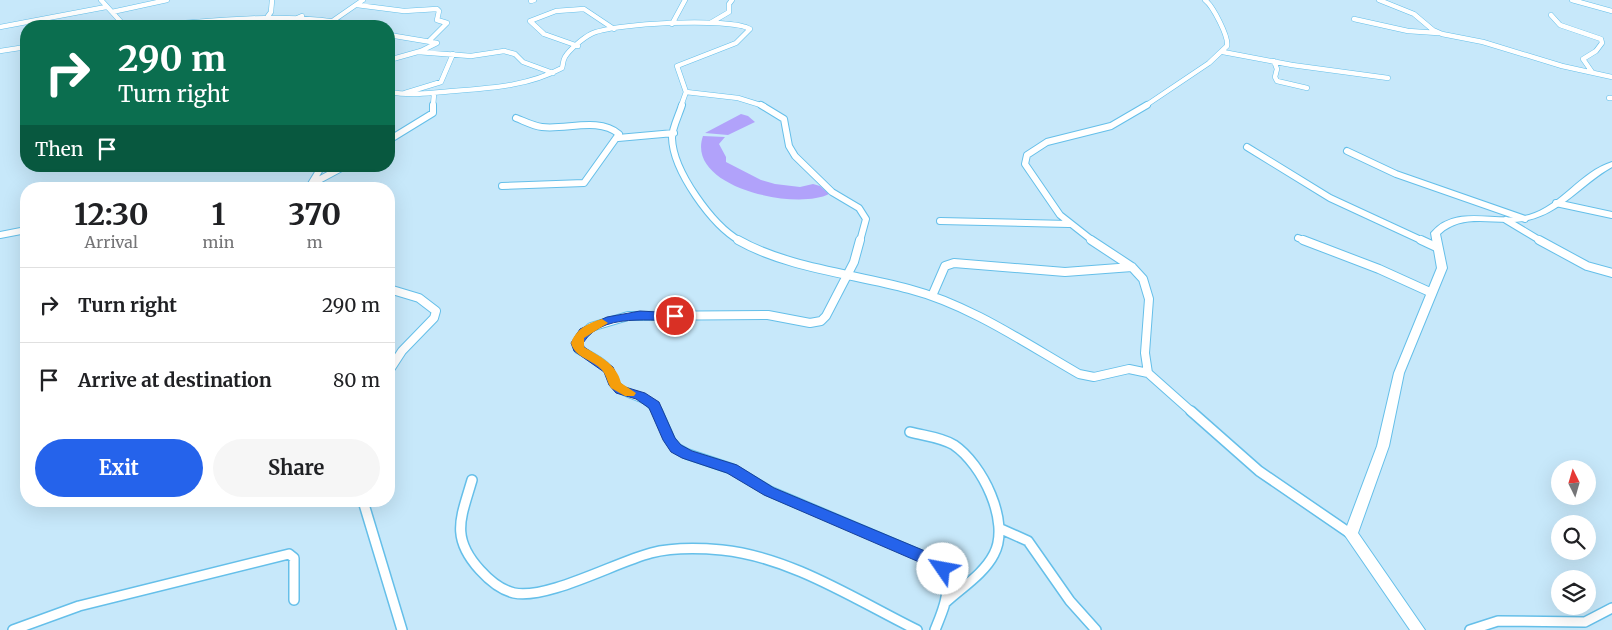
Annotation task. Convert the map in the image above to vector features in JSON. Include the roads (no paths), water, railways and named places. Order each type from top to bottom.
[{"type":"street","points":[[101,0],[119,20]]},
{"type":"street","points":[[112,12],[167,0]]},
{"type":"street","points":[[268,16],[271,12],[272,0]]},
{"type":"street","points":[[217,20],[302,15],[334,20],[363,0]]},
{"type":"street","points":[[672,24],[685,0]]},
{"type":"street","points":[[710,23],[729,12],[729,4],[732,0]]},
{"type":"street","points":[[1148,373],[1145,354],[1147,290],[1143,279],[1132,267],[1069,224],[1050,204],[1041,187],[1028,170],[1024,160],[1028,155],[1054,140],[1116,124],[1187,80],[1223,52],[1228,43],[1227,36],[1214,16],[1210,3],[1205,0]]},
{"type":"street","points":[[1379,0],[1414,14],[1440,34]]},
{"type":"street","points":[[1572,0],[1612,11]]},
{"type":"street","points":[[430,40],[447,23],[437,20],[438,9],[443,3]]},
{"type":"street","points":[[357,5],[404,11],[438,9]]},
{"type":"street","points":[[37,20],[106,7]]},
{"type":"street","points":[[578,46],[546,35],[533,26],[530,21],[556,11],[584,9],[589,10],[592,15],[614,29]]},
{"type":"street","points":[[292,20],[302,15]]},
{"type":"street","points":[[1551,15],[1554,22],[1560,25],[1600,39],[1602,44],[1596,52],[1583,59],[1592,72]]},
{"type":"street","points":[[1354,19],[1408,31],[1440,34],[1483,42],[1562,66],[1612,77]]},
{"type":"street","points":[[0,27],[20,23]]},
{"type":"street","points":[[395,93],[420,96],[508,86],[553,73],[562,68],[565,58],[588,35],[614,29],[710,23],[740,26],[750,30],[734,43],[679,64],[676,67],[686,92],[674,133],[673,150],[688,181],[710,215],[733,237],[752,248],[770,254],[932,296],[984,319],[1079,374],[1094,377],[1129,369],[1148,373],[1259,471],[1350,534],[1418,630]]},
{"type":"street","points":[[395,36],[430,40],[436,43],[418,52],[395,58]]},
{"type":"street","points":[[0,50],[20,48]]},
{"type":"street","points":[[418,52],[471,56],[489,52],[511,52],[523,62],[553,73]]},
{"type":"street","points":[[1223,52],[1388,78]]},
{"type":"street","points":[[401,94],[441,82],[443,73],[451,63],[453,54]]},
{"type":"street","points":[[1274,61],[1277,69],[1275,77],[1277,81],[1307,88]]},
{"type":"street","points":[[686,92],[742,100],[779,114],[784,119],[789,146],[817,179],[832,192],[852,203],[866,219],[862,240],[848,275],[826,316],[821,321],[810,323],[760,315],[628,316],[611,319],[584,331],[577,343],[578,349],[609,370],[615,385],[620,390],[641,396],[654,405],[670,440],[676,448],[687,454],[732,469],[769,492],[932,560],[943,569],[948,581],[945,603],[935,630]]},
{"type":"street","points":[[395,136],[433,113],[434,94]]},
{"type":"street","points":[[502,186],[574,185],[584,183],[618,138],[617,131],[610,128],[565,125],[545,127],[516,118]]},
{"type":"street","points":[[618,138],[674,133]]},
{"type":"street","points":[[1247,147],[1337,202],[1436,247]]},
{"type":"street","points":[[1347,151],[1366,157],[1389,171],[1482,201],[1525,219]]},
{"type":"street","points":[[1350,534],[1383,446],[1400,373],[1442,268],[1441,256],[1436,247],[1435,234],[1440,226],[1467,219],[1525,219],[1541,214],[1587,178],[1612,164]]},
{"type":"street","points":[[318,182],[335,172]]},
{"type":"street","points":[[1556,203],[1612,215]]},
{"type":"street","points":[[1506,220],[1550,247],[1612,273]]},
{"type":"street","points":[[940,221],[1069,224]]},
{"type":"street","points":[[0,235],[20,231]]},
{"type":"street","points":[[1298,238],[1379,269],[1432,293]]},
{"type":"street","points":[[932,296],[945,266],[954,263],[1065,272],[1132,267]]},
{"type":"street","points":[[395,291],[419,298],[436,311],[434,318],[402,351],[395,361]]},
{"type":"street","points":[[910,432],[953,444],[964,453],[980,472],[989,491],[1000,529],[997,549],[988,563],[945,603]]},
{"type":"street","points":[[472,480],[459,528],[462,540],[466,550],[493,583],[510,592],[530,594],[547,590],[652,552],[698,548],[750,554],[774,562],[816,578],[917,630]]},
{"type":"street","points":[[365,507],[402,630]]},
{"type":"street","points":[[1000,529],[1014,533],[1028,541],[1070,601],[1096,630]]},
{"type":"street","points":[[13,630],[79,606],[280,554],[289,554],[294,558],[294,600]]},
{"type":"street","points":[[1470,630],[1498,621],[1568,626],[1585,622],[1612,608]]}]
